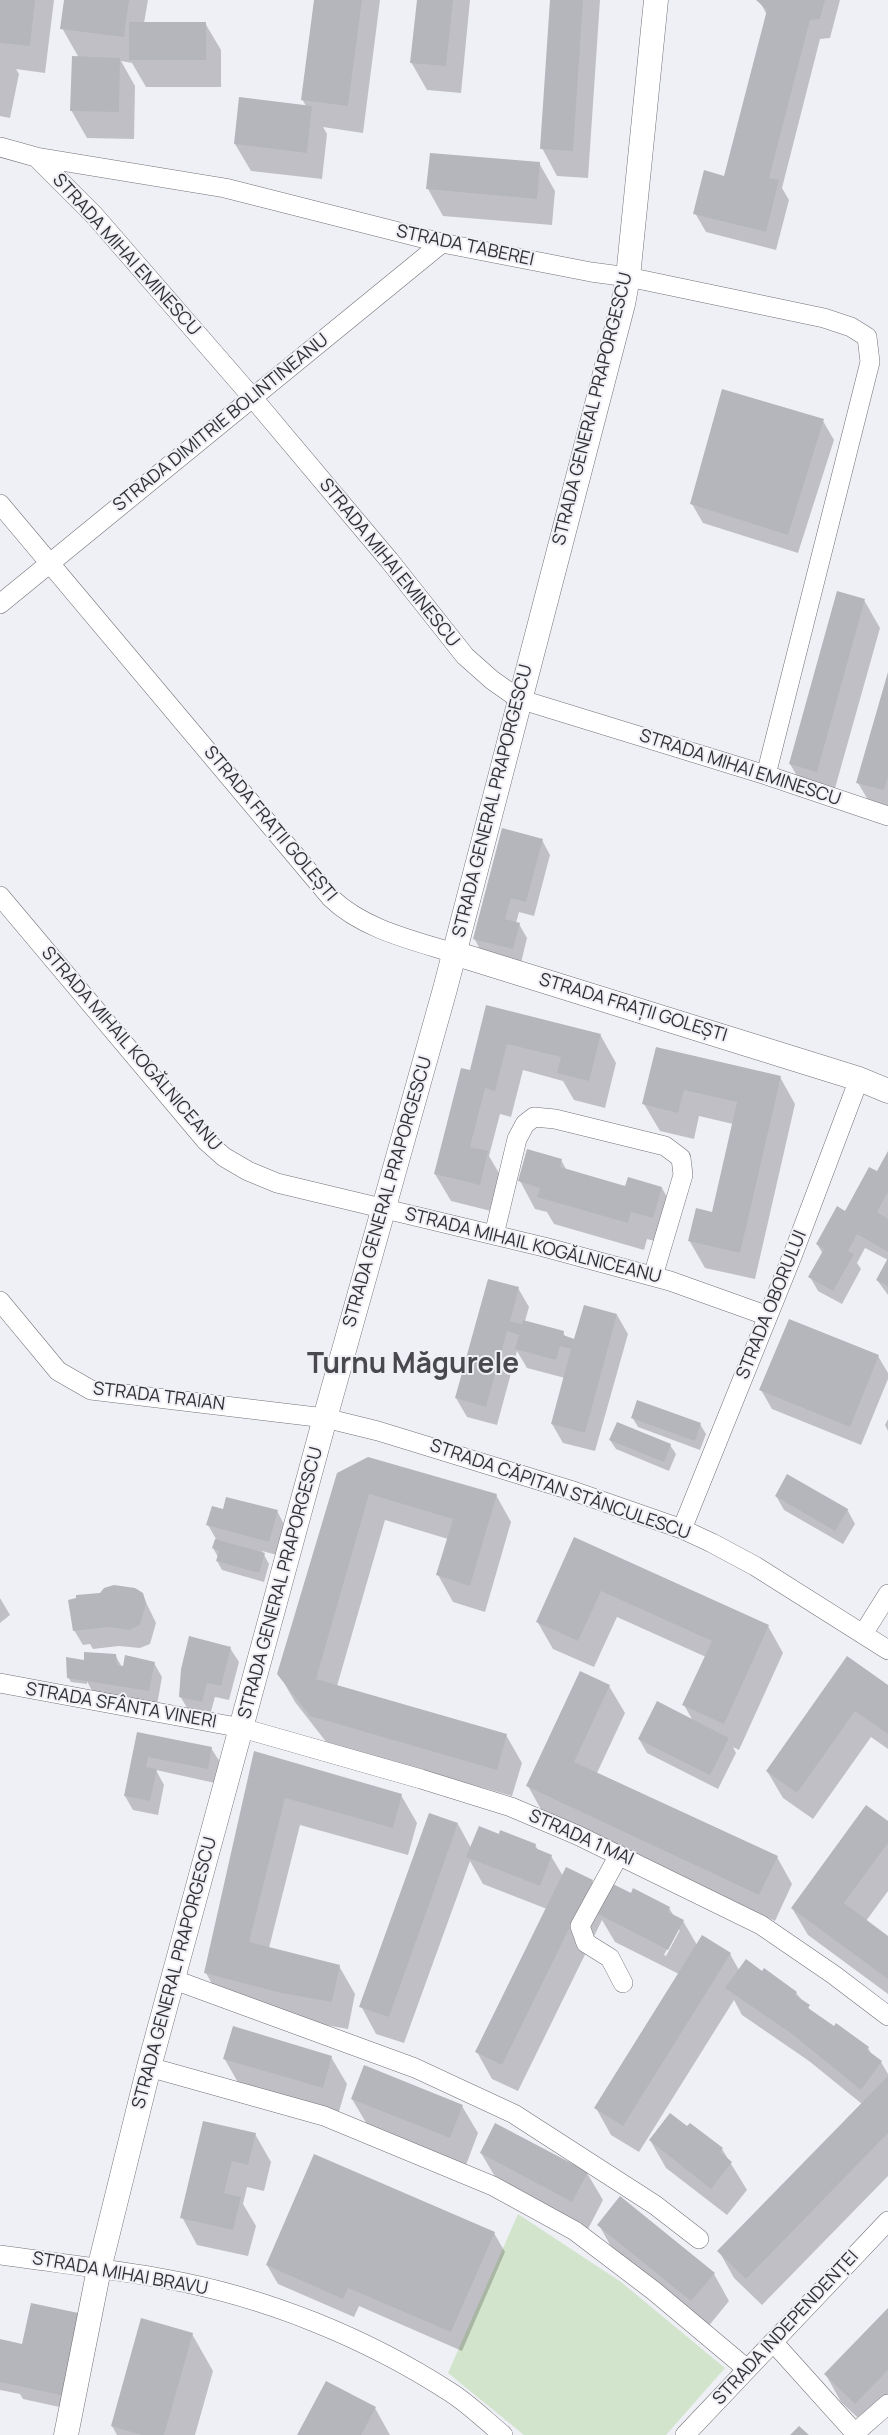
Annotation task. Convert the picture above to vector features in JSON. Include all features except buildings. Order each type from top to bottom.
[{"type":"main road","name":"STRADA GENERAL PRAPORGESCU","points":[[66,2435],[99,2269],[148,2067],[242,1728],[324,1418],[384,1209],[454,953],[623,304],[628,277],[656,0]]},
{"type":"main road","name":"STRADA FRAȚII GOLEȘTI","points":[[454,953],[859,1080],[888,1091]]},
{"type":"street","name":"STRADA MIHAI EMINESCU","points":[[0,147],[36,157],[94,215],[252,397],[389,560],[465,656],[492,680],[520,699],[766,775],[888,816]]},
{"type":"street","name":"STRADA TABEREI","points":[[36,157],[225,188],[442,243],[591,272],[628,277],[824,318],[851,327],[867,337],[870,362],[766,775]]},
{"type":"street","name":"STRADA DIMITRIE BOLINTINEANU","points":[[0,604],[442,243]]},
{"type":"street","name":"STRADA FRAȚII GOLEȘTI","points":[[0,504],[51,562],[330,898],[357,918],[376,927],[454,953]]},
{"type":"street","name":"STRADA MIHAIL KOGĂLNICEANU","points":[[0,896],[206,1141],[224,1157],[248,1171],[277,1183],[494,1235],[653,1276],[768,1316]]},
{"type":"street","name":"STRADA OBORULUI","points":[[682,1529],[768,1316],[859,1080]]},
{"type":"street","points":[[494,1235],[517,1139],[525,1124],[534,1117],[555,1119],[665,1146],[681,1158],[683,1175],[653,1276]]},
{"type":"street","name":"STRADA TRAIAN","points":[[0,1302],[58,1371],[91,1390],[324,1418]]},
{"type":"street","name":"STRADA CĂPITAN STĂNCULESCU","points":[[324,1418],[378,1431],[482,1462],[682,1529],[755,1566],[888,1650]]},
{"type":"street","points":[[863,1634],[888,1594]]},
{"type":"street","name":"STRADA SFÂNTA VINERI","points":[[0,1683],[242,1728]]},
{"type":"street","name":"STRADA 1 MAI","points":[[242,1728],[421,1779],[511,1807],[619,1855],[761,1925],[834,1975],[888,2016]]},
{"type":"street","points":[[619,1855],[580,1926],[586,1943],[610,1958],[623,1983]]},
{"type":"street","points":[[172,1979],[415,2068],[514,2114],[655,2205],[699,2239]]},
{"type":"street","points":[[148,2067],[324,2116],[493,2186],[575,2231],[654,2291],[747,2369]]},
{"type":"street","name":"STRADA INDEPENDENȚEI","points":[[686,2435],[888,2221]]},
{"type":"street","name":"STRADA MIHAI BRAVU","points":[[0,2255],[166,2279],[266,2304],[348,2337],[416,2372],[452,2393],[503,2435]]},
{"type":"street","points":[[774,2343],[855,2432],[888,2404]]},
{"type":"green space","points":[[518,2214],[621,2282],[725,2368],[666,2435],[524,2435],[448,2373]]},
{"type":"district","name":"Turnu Măgurele","points":[[413,1365]]}]
